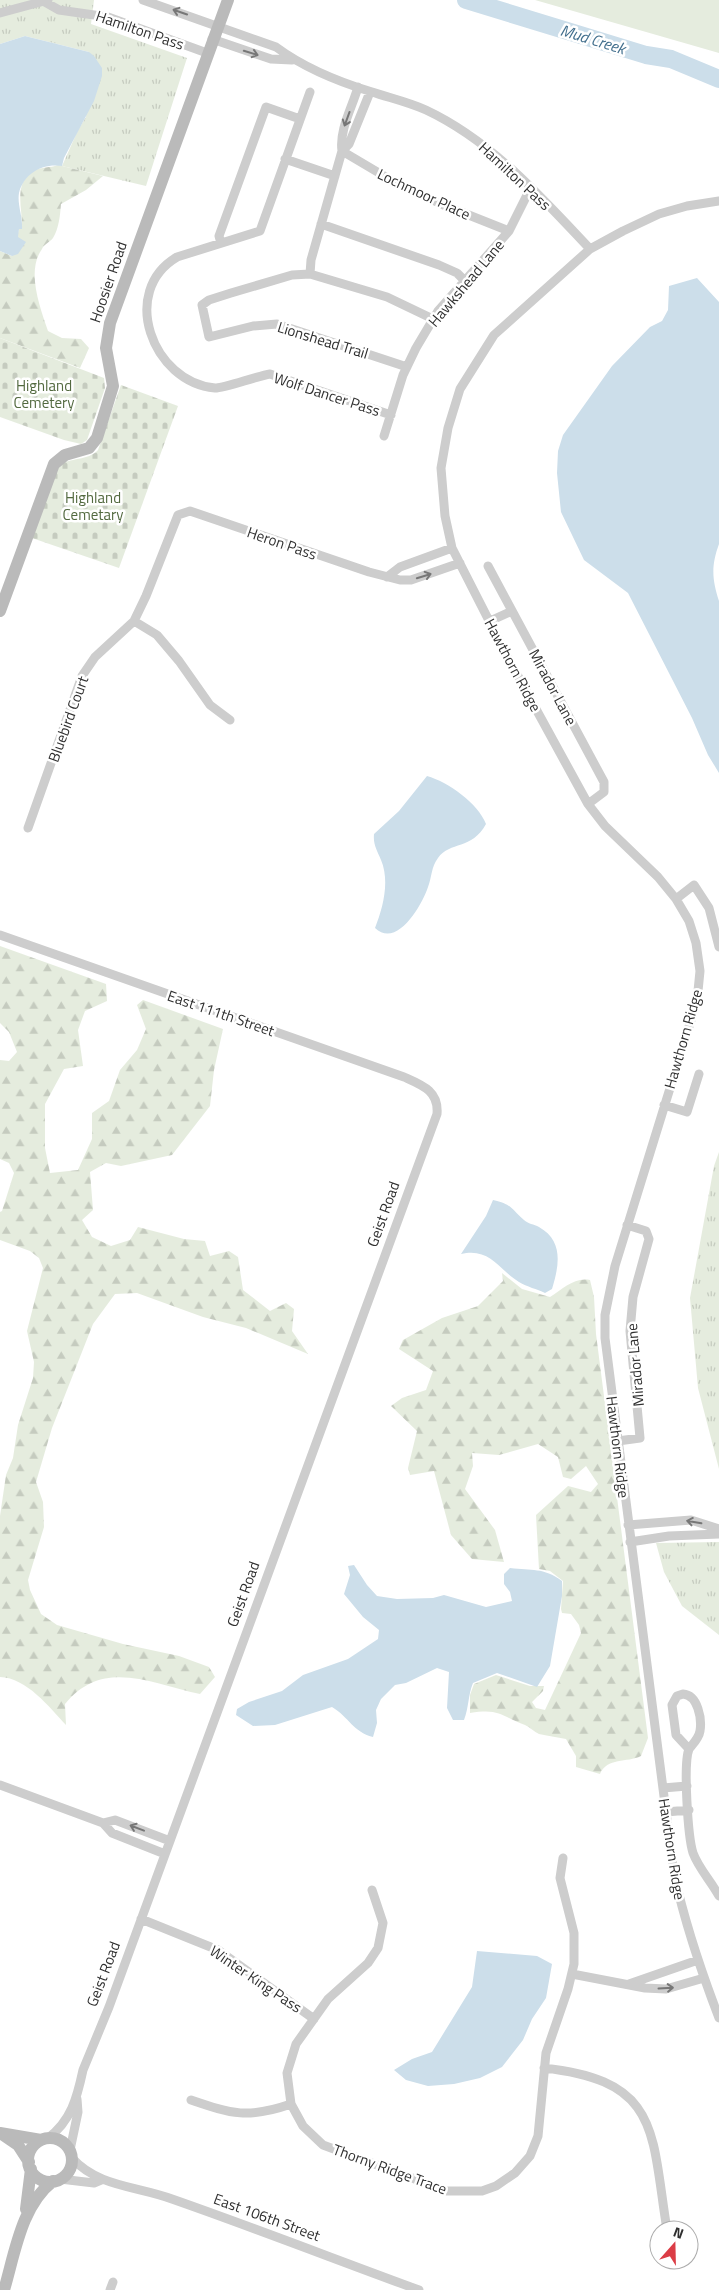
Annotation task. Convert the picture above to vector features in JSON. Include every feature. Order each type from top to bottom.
[{"type":"street","name":"Hamilton Pass","points":[[143,0],[276,47],[292,60],[370,92],[426,110],[460,128],[496,154],[531,187],[590,249]]},
{"type":"street","name":"Hoosier Road","points":[[0,611],[54,464],[65,455],[89,448],[97,438],[114,386],[106,348],[110,323],[217,25],[228,0]]},
{"type":"street","name":"Hamilton Pass","points":[[0,13],[46,1],[59,10],[108,17],[207,53]]},
{"type":"street","name":"Hamilton Pass","points":[[212,39],[270,58],[292,60]]},
{"type":"street","points":[[358,87],[341,140],[342,151],[321,224],[310,274],[386,298],[434,319]]},
{"type":"street","name":"Wolf Dancer Pass","points":[[310,92],[260,231],[177,257],[167,263],[159,272],[147,304],[149,328],[159,354],[171,368],[190,380],[217,388],[255,376],[270,374],[391,415]]},
{"type":"street","points":[[342,151],[349,144],[370,92]]},
{"type":"street","points":[[221,243],[219,236],[266,107],[300,118]]},
{"type":"street","name":"Lochmoor Place","points":[[342,151],[403,187],[509,232]]},
{"type":"street","points":[[285,159],[335,176]]},
{"type":"street","name":"Hawkshead Lane","points":[[384,436],[407,367],[434,319],[509,232],[531,187]]},
{"type":"street","name":"Hawthorn Ridge","points":[[719,201],[688,206],[659,214],[623,230],[590,249],[494,335],[460,389],[448,428],[441,468],[445,516],[452,548],[588,804],[605,826],[658,877],[676,899],[689,922],[696,943],[699,982],[697,1001],[608,1290],[605,1315],[606,1358],[674,1874],[681,1906],[719,2018]]},
{"type":"street","points":[[321,224],[440,265],[457,273],[465,281]]},
{"type":"street","name":"Lionshead Trail","points":[[310,274],[292,276],[209,300],[202,305],[209,337],[253,326],[277,324],[407,367]]},
{"type":"street","name":"Heron Pass","points":[[178,515],[190,511],[386,576],[411,580],[460,563]]},
{"type":"street","name":"Bluebird Court","points":[[28,828],[82,676],[95,657],[134,621],[178,515]]},
{"type":"street","points":[[386,576],[400,567],[452,548]]},
{"type":"street","name":"Mirador Lane","points":[[488,566],[604,782],[604,792],[588,804]]},
{"type":"street","points":[[490,621],[512,611]]},
{"type":"street","points":[[134,621],[157,635],[180,661],[210,705],[230,720]]},
{"type":"street","points":[[676,899],[694,885],[709,908],[719,947]]},
{"type":"street","name":"East 111th Street","points":[[0,935],[404,1077],[428,1088],[436,1100]]},
{"type":"street","points":[[664,1105],[687,1112],[699,1074]]},
{"type":"street","name":"Geist Road","points":[[45,2139],[63,2126],[77,2099],[83,2070],[170,1841],[437,1114],[436,1100]]},
{"type":"street","name":"Mirador Lane","points":[[618,1441],[640,1438],[630,1332],[634,1297],[649,1239],[646,1231],[628,1225]]},
{"type":"street","points":[[628,1526],[691,1520],[719,1529]]},
{"type":"street","points":[[630,1542],[669,1536],[719,1534]]},
{"type":"street","points":[[689,1749],[676,1735],[672,1705],[677,1696],[683,1694],[691,1696],[697,1704],[700,1730],[686,1755],[691,1845],[694,1854],[719,1896]]},
{"type":"street","points":[[0,1785],[103,1823],[112,1833],[165,1854]]},
{"type":"street","points":[[663,1788],[687,1786]]},
{"type":"street","points":[[666,1812],[689,1810]]},
{"type":"street","points":[[103,1823],[115,1820],[170,1841]]},
{"type":"street","name":"Thorny Ridge Trace","points":[[372,1890],[383,1923],[378,1948],[368,1963],[335,1991],[296,2044],[289,2063],[287,2085],[291,2104],[303,2126],[323,2145],[447,2191],[482,2191],[496,2186],[516,2173],[530,2156],[538,2136],[544,2068],[549,2039],[572,1974],[574,1933],[560,1878],[563,1858]]},
{"type":"street","name":"Winter King Pass","points":[[141,1919],[218,1950],[314,2019]]},
{"type":"street","points":[[627,1984],[646,1980],[698,1960]]},
{"type":"street","points":[[572,1974],[666,1990],[704,1978]]},
{"type":"street","points":[[544,2068],[584,2074],[602,2080],[631,2098],[642,2112],[652,2138],[665,2220]]},
{"type":"street","name":"Geist Road","points":[[71,2154],[78,2112],[77,2099]]},
{"type":"street","points":[[191,2100],[236,2114],[257,2113],[291,2104]]},
{"type":"street","points":[[1,2133],[59,2140],[71,2154],[70,2169],[35,2199],[27,2217],[4,2290]]},
{"type":"street","points":[[1,2133],[18,2145],[38,2178],[56,2180]]},
{"type":"street","points":[[27,2217],[26,2204],[31,2151],[45,2139]]},
{"type":"street","name":"East 106th Street","points":[[71,2154],[81,2167],[101,2180],[170,2198],[419,2290]]},
{"type":"street","name":"East 106th Street","points":[[56,2180],[94,2183],[101,2180]]},
{"type":"green space","points":[[0,0],[94,0],[91,24],[187,58],[146,186],[62,166],[86,117],[89,52],[25,36],[0,44]]},
{"type":"green space","points":[[535,0],[719,0],[719,53]]},
{"type":"green space","points":[[58,165],[103,176],[86,190],[61,204],[59,222],[55,234],[43,247],[37,258],[35,268],[36,289],[48,331],[62,338],[81,339],[89,348],[80,368],[0,338],[0,251],[12,256],[19,229],[22,228],[20,196],[23,181],[35,170]]},
{"type":"green space","name":"Highland Cemetery","points":[[0,338],[104,378],[105,388],[87,440],[81,444],[64,440],[0,417]]},
{"type":"green space","name":"Highland Cemetary","points":[[121,385],[178,406],[119,568],[32,538],[58,466],[68,461],[89,456],[98,450]]},
{"type":"green space","points":[[0,946],[106,984],[107,1001],[85,1011],[78,1030],[83,1066],[64,1069],[45,1104],[45,1148],[50,1173],[78,1170],[92,1139],[92,1113],[109,1101],[120,1070],[137,1050],[146,1029],[137,1005],[143,1000],[223,1029],[214,1070],[210,1106],[172,1155],[121,1166],[106,1163],[90,1172],[93,1210],[82,1220],[92,1237],[111,1246],[130,1240],[138,1227],[184,1239],[205,1241],[210,1256],[229,1251],[238,1257],[243,1290],[270,1311],[286,1303],[294,1309],[292,1331],[308,1354],[246,1328],[203,1317],[137,1293],[115,1294],[93,1324],[52,1428],[36,1482],[43,1502],[44,1527],[28,1580],[30,1590],[41,1614],[57,1625],[123,1644],[179,1656],[209,1667],[215,1677],[200,1694],[146,1680],[112,1678],[95,1681],[80,1690],[65,1704],[66,1725],[45,1702],[28,1688],[19,1682],[0,1677],[0,1516],[6,1475],[13,1458],[18,1425],[33,1378],[34,1362],[27,1331],[43,1268],[39,1258],[30,1251],[0,1240],[0,1212],[2,1211],[14,1173],[9,1163],[0,1159],[0,1060],[9,1061],[17,1052],[9,1032],[0,1023]]},
{"type":"green space","points":[[719,1152],[719,1469],[698,1388],[690,1298],[714,1166]]},
{"type":"green space","points":[[502,1273],[522,1289],[550,1297],[574,1282],[590,1280],[594,1297],[596,1334],[648,1738],[641,1756],[607,1765],[600,1774],[576,1767],[576,1756],[566,1739],[539,1734],[527,1726],[494,1712],[470,1713],[470,1695],[474,1684],[496,1675],[530,1686],[544,1686],[543,1691],[532,1702],[536,1708],[545,1710],[581,1633],[579,1625],[571,1614],[562,1613],[563,1581],[550,1571],[539,1569],[536,1515],[568,1486],[591,1492],[598,1484],[586,1466],[571,1479],[563,1477],[558,1457],[538,1444],[499,1455],[472,1453],[473,1466],[465,1489],[495,1530],[504,1562],[472,1559],[451,1535],[434,1471],[410,1475],[408,1468],[417,1431],[391,1406],[402,1398],[426,1390],[433,1371],[399,1349],[403,1340],[442,1318],[478,1306],[503,1281]]},
{"type":"green space","points":[[719,1542],[719,1635],[682,1606],[664,1572],[656,1543]]},
{"type":"water","points":[[25,36],[89,52],[102,68],[102,76],[94,101],[64,158],[62,166],[48,166],[35,171],[25,180],[22,186],[19,193],[19,206],[22,229],[19,229],[18,237],[26,242],[18,254],[12,256],[0,251],[0,44]]},
{"type":"water","points":[[697,278],[719,302],[719,544],[713,572],[719,601],[719,773],[708,755],[692,718],[628,593],[584,560],[561,512],[557,473],[558,451],[563,435],[612,366],[650,327],[662,321],[668,310],[669,286]]},
{"type":"water","points":[[427,776],[444,783],[461,794],[476,808],[486,824],[474,838],[449,849],[438,858],[425,895],[408,922],[392,933],[383,933],[375,928],[383,903],[385,877],[384,868],[375,844],[374,834],[399,811]]},
{"type":"water","points":[[493,1200],[508,1205],[526,1221],[539,1227],[553,1239],[558,1263],[552,1289],[545,1293],[522,1284],[487,1257],[471,1253],[461,1254],[486,1216]]},
{"type":"water","points":[[354,1565],[377,1596],[397,1599],[433,1598],[444,1595],[486,1607],[512,1601],[510,1592],[504,1584],[504,1574],[510,1568],[549,1573],[562,1581],[562,1596],[550,1666],[537,1687],[497,1673],[473,1683],[464,1720],[453,1720],[447,1708],[449,1672],[437,1668],[406,1683],[395,1685],[381,1699],[376,1710],[377,1723],[373,1737],[361,1732],[332,1707],[275,1725],[253,1726],[236,1715],[237,1709],[249,1702],[282,1691],[303,1675],[348,1659],[378,1639],[379,1630],[363,1617],[344,1594],[350,1575],[348,1566]]},
{"type":"water","points":[[477,1951],[537,1956],[552,1964],[546,1998],[532,2019],[523,2040],[502,2067],[480,2078],[454,2084],[428,2086],[406,2080],[394,2070],[412,2059],[432,2052],[472,1987]]},
{"type":"waterway","name":"Mud Creek","points":[[466,0],[646,55],[671,59],[719,79]]}]
